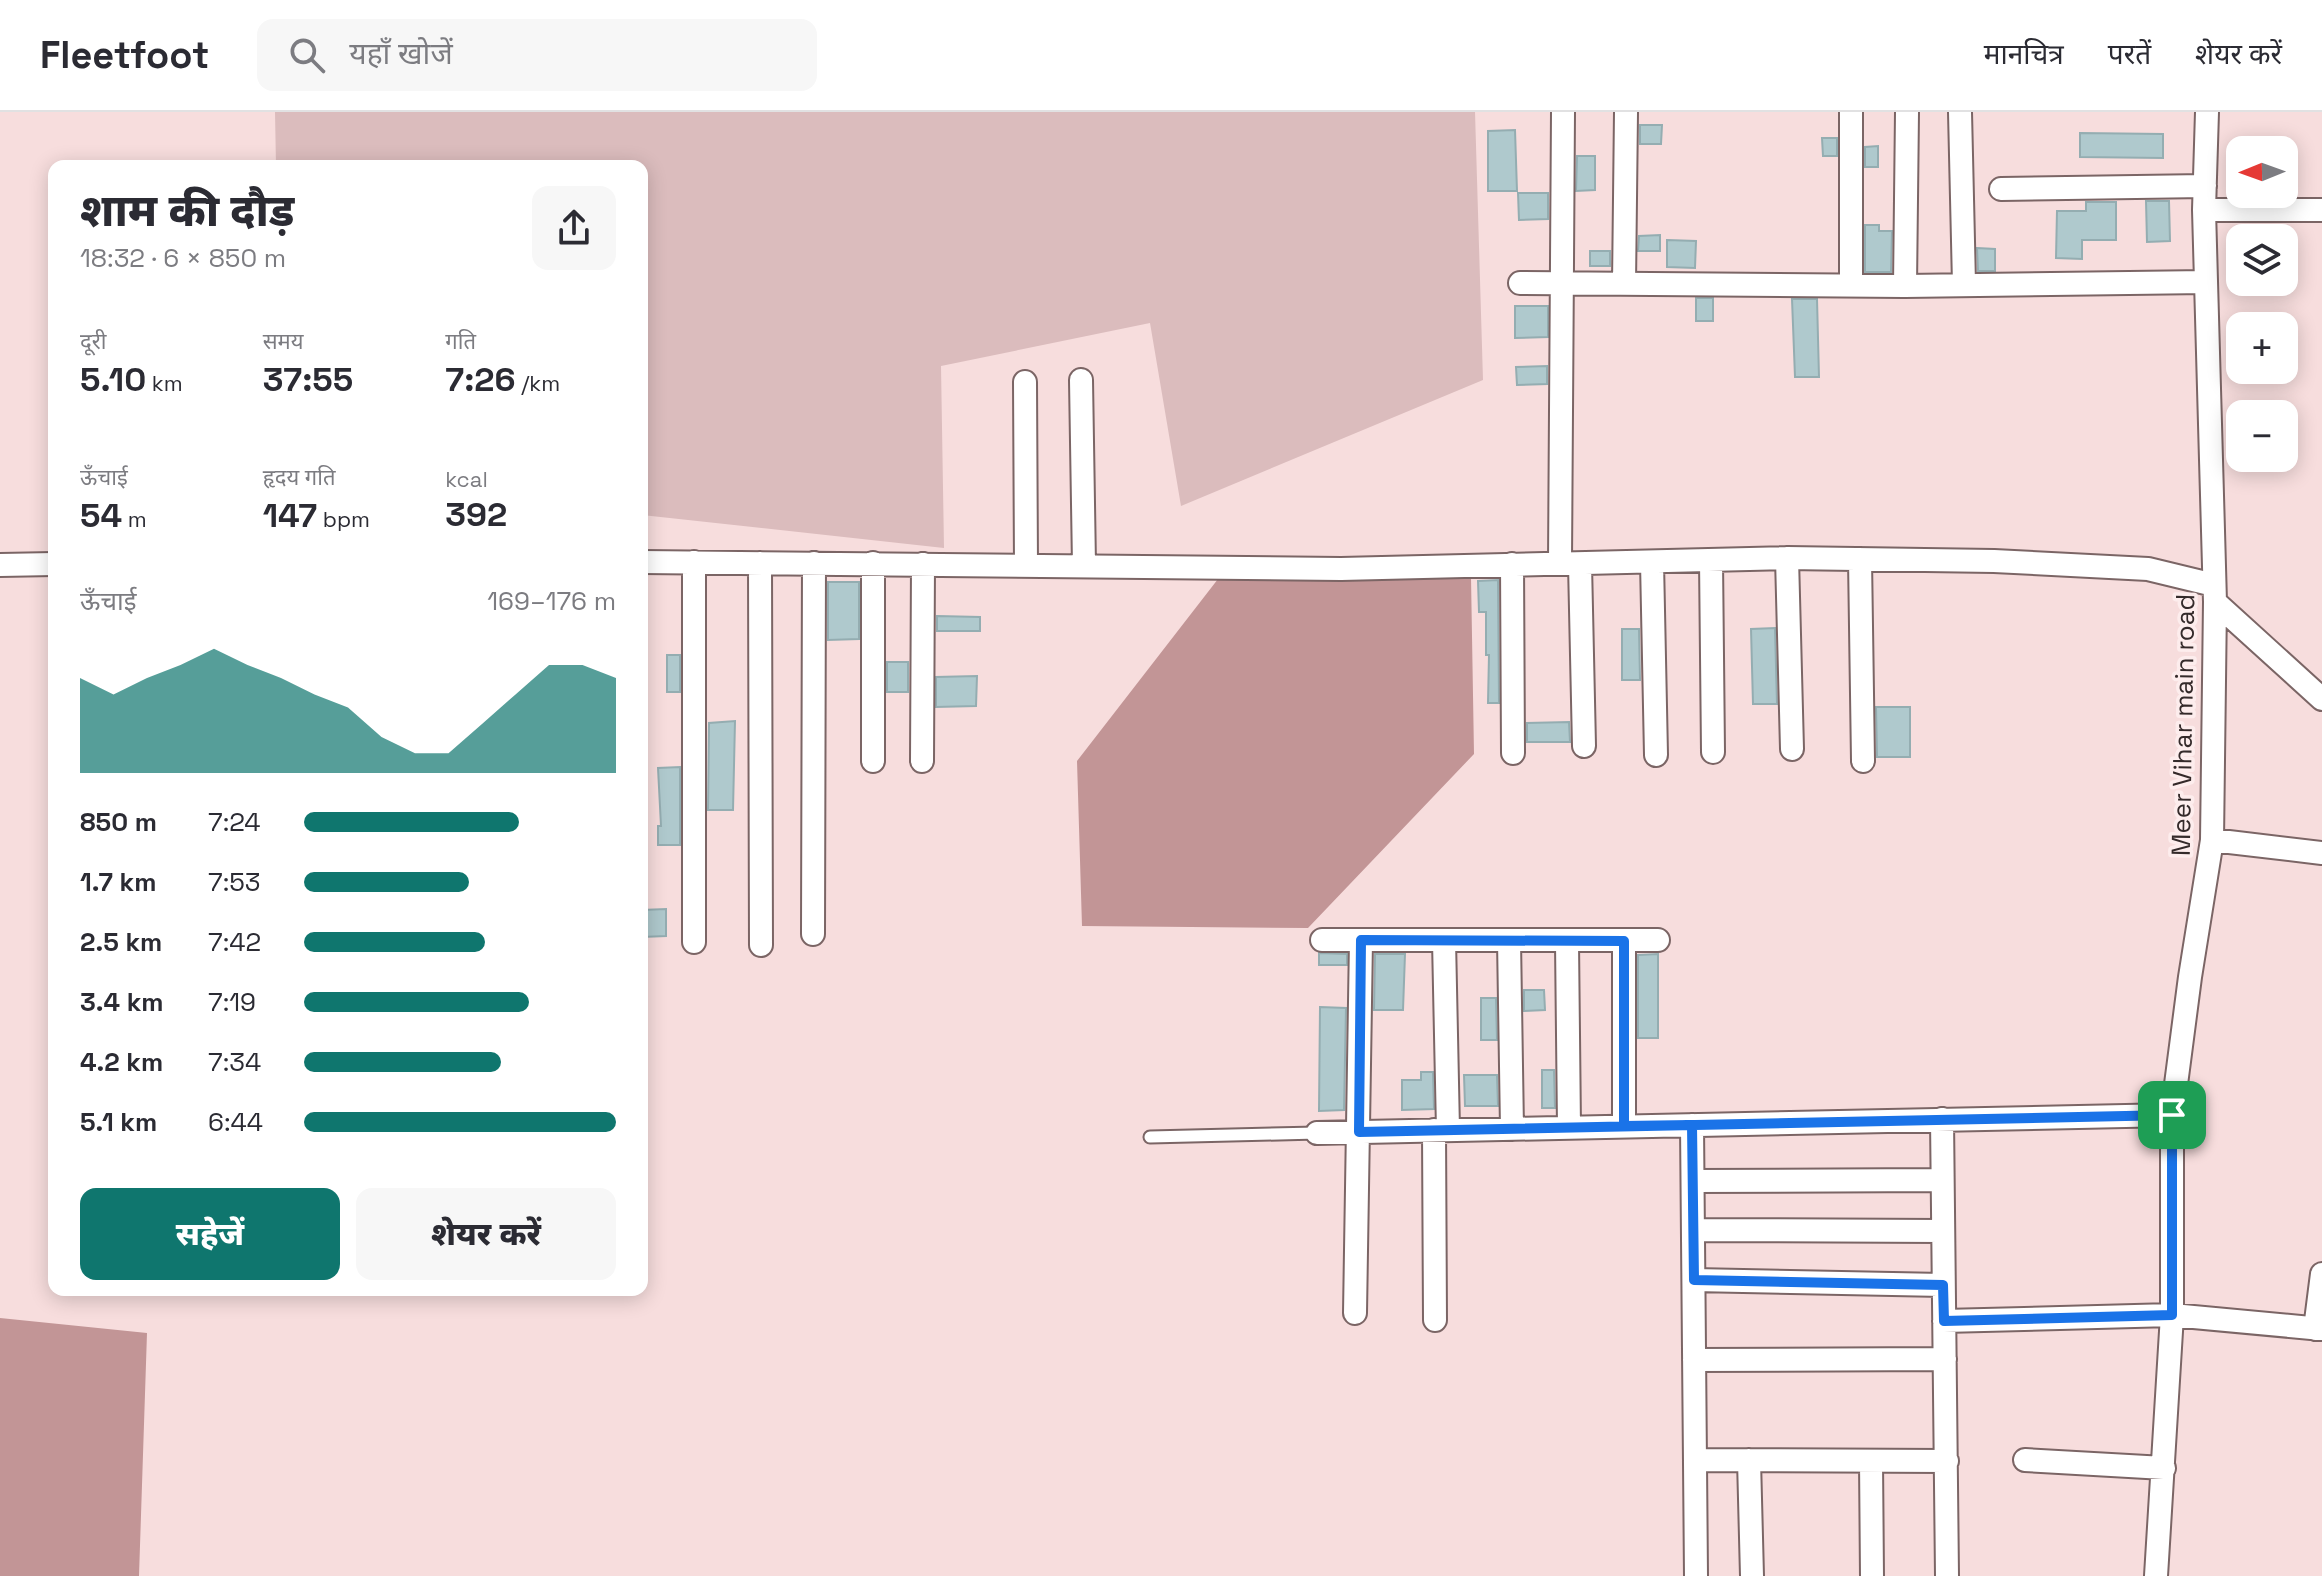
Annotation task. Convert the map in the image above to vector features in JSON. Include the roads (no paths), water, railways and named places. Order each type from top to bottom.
[{"type":"street","points":[[1563,112],[1562,284],[1570,563],[1584,746]]},
{"type":"street","points":[[1624,284],[1626,112]]},
{"type":"street","points":[[1851,112],[1851,285]]},
{"type":"street","points":[[1905,286],[1907,112]]},
{"type":"street","points":[[1960,112],[1964,284]]},
{"type":"street","name":"Meer Vihar main road","points":[[2156,1576],[2172,1315],[2172,1115],[2212,840],[2214,594],[2204,210],[2207,112]]},
{"type":"street","points":[[2001,189],[2205,186]]},
{"type":"street","points":[[2204,210],[2322,210]]},
{"type":"street","points":[[1520,283],[1905,286],[2206,282]]},
{"type":"street","points":[[1081,380],[1084,565]]},
{"type":"street","points":[[1025,382],[1026,566]]},
{"type":"street","points":[[648,562],[1341,569],[1787,558],[2102,565],[2148,569],[2214,594],[2322,699]]},
{"type":"street","points":[[1787,558],[1792,749]]},
{"type":"street","points":[[1860,559],[1863,761]]},
{"type":"street","points":[[1711,560],[1713,752]]},
{"type":"street","points":[[694,562],[694,942]]},
{"type":"street","points":[[1652,562],[1656,755]]},
{"type":"street","points":[[760,563],[761,945]]},
{"type":"street","points":[[813,934],[814,563]]},
{"type":"street","points":[[873,563],[873,761]]},
{"type":"street","points":[[0,565],[48,564]]},
{"type":"street","points":[[922,761],[923,564]]},
{"type":"street","points":[[1512,564],[1513,753]]},
{"type":"street","points":[[2212,840],[2322,853]]},
{"type":"street","points":[[1322,940],[1658,940]]},
{"type":"street","points":[[1355,1313],[1361,940]]},
{"type":"street","points":[[1435,1320],[1444,940]]},
{"type":"street","points":[[1509,940],[1512,1129]]},
{"type":"street","points":[[1624,941],[1624,1126]]},
{"type":"street","points":[[1567,942],[1569,1127]]},
{"type":"street","points":[[1317,1133],[2172,1115]]},
{"type":"street","points":[[1942,1119],[1947,1576]]},
{"type":"street","points":[[1692,1125],[1696,1576]]},
{"type":"street","points":[[1693,1181],[1942,1180]]},
{"type":"street","points":[[1693,1230],[1943,1231]]},
{"type":"street","points":[[1944,1321],[2172,1315],[2318,1329],[2322,1274]]},
{"type":"street","points":[[1694,1280],[1943,1285]]},
{"type":"street","points":[[1694,1360],[1945,1359]]},
{"type":"street","points":[[1695,1460],[1947,1461]]},
{"type":"street","points":[[1749,1460],[1752,1576]]},
{"type":"street","points":[[2025,1460],[2164,1468]]},
{"type":"street","points":[[1871,1461],[1872,1576]]},
{"type":"lane","points":[[1150,1137],[1317,1133]]}]
